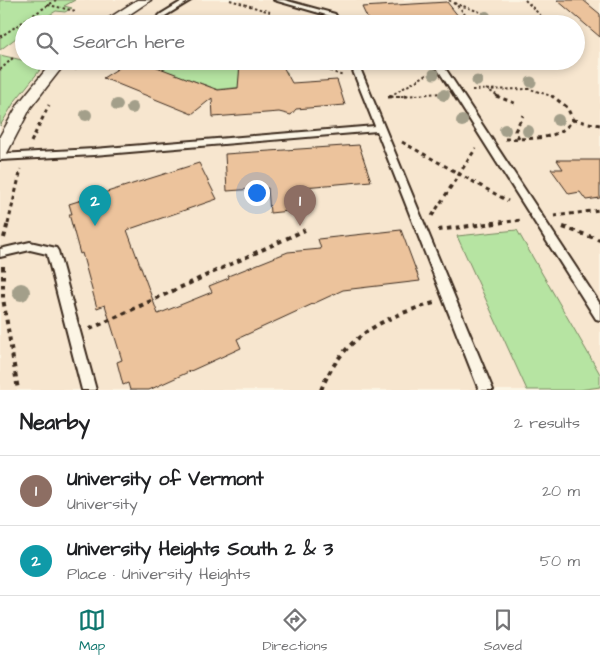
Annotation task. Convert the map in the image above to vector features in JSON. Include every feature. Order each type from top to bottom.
[{"type":"street","points":[[121,15],[145,0]]},
{"type":"street","points":[[0,151],[24,106],[53,70]]},
{"type":"lane","points":[[163,15],[188,0]]},
{"type":"lane","points":[[277,0],[333,15]]},
{"type":"lane","points":[[357,70],[486,390]]},
{"type":"lane","points":[[359,70],[360,78]]},
{"type":"lane","points":[[441,70],[600,315]]},
{"type":"lane","points":[[0,157],[382,132]]},
{"type":"lane","points":[[2,253],[30,246],[52,251],[89,390]]},
{"type":"path","points":[[32,15],[56,0]]},
{"type":"path","points":[[448,0],[489,15]]},
{"type":"path","points":[[525,0],[540,15]]},
{"type":"path","points":[[454,3],[464,15]]},
{"type":"path","points":[[47,5],[76,11]]},
{"type":"path","points":[[0,37],[15,27]]},
{"type":"path","points":[[0,70],[14,58]]},
{"type":"path","points":[[70,76],[76,70]]},
{"type":"path","points":[[335,70],[360,78]]},
{"type":"path","points":[[371,106],[428,70]]},
{"type":"path","points":[[486,89],[517,104]]},
{"type":"path","points":[[18,390],[3,298],[2,253],[4,230],[25,155],[44,112],[55,96]]},
{"type":"path","points":[[519,138],[515,131],[523,116]]},
{"type":"path","points":[[573,120],[600,125]]},
{"type":"path","points":[[382,132],[538,218],[600,240]]},
{"type":"path","points":[[422,231],[600,210]]},
{"type":"path","points":[[74,336],[305,230]]},
{"type":"path","points":[[321,390],[333,363],[356,339],[381,321],[412,308],[450,300]]},
{"type":"shaded area","points":[[0,0],[600,0],[600,390],[0,390]]},
{"type":"green space","points":[[0,0],[75,0],[64,6],[72,8],[65,12],[56,11],[50,15],[15,15],[15,39],[0,50]]},
{"type":"green space","points":[[0,55],[15,58],[15,70],[40,70],[15,101],[0,126]]},
{"type":"green space","points":[[154,70],[254,70],[287,72],[288,83],[212,90],[211,87],[169,72],[149,73]]},
{"type":"green space","points":[[517,230],[600,374],[600,387],[579,390],[527,390],[457,236]]},
{"type":"building","points":[[557,0],[583,0],[600,14],[600,37],[585,24],[585,15],[574,15]]},
{"type":"building","points":[[447,2],[457,15],[366,15],[362,7]]},
{"type":"building","points":[[116,70],[165,70],[218,90],[238,88],[240,70],[285,70],[292,83],[337,80],[345,105],[296,109],[291,115],[279,112],[213,117],[212,98],[192,114],[103,78]]},
{"type":"building","points":[[359,145],[371,181],[304,187],[308,209],[270,213],[268,188],[227,191],[225,154]]},
{"type":"building","points":[[557,160],[600,160],[600,198],[586,200],[580,192],[569,194],[551,169],[563,169]]},
{"type":"building","points":[[199,163],[217,199],[127,230],[158,314],[212,292],[209,286],[229,278],[228,276],[288,252],[321,249],[318,239],[401,230],[420,281],[343,290],[237,339],[241,348],[149,390],[130,390],[128,383],[123,385],[117,362],[122,360],[105,305],[97,308],[69,214],[72,214],[69,204]]},
{"type":"place","name":"University Heights South 2 & 3","points":[[95,226]]},
{"type":"place","name":"University of Vermont","points":[[300,226]]}]
